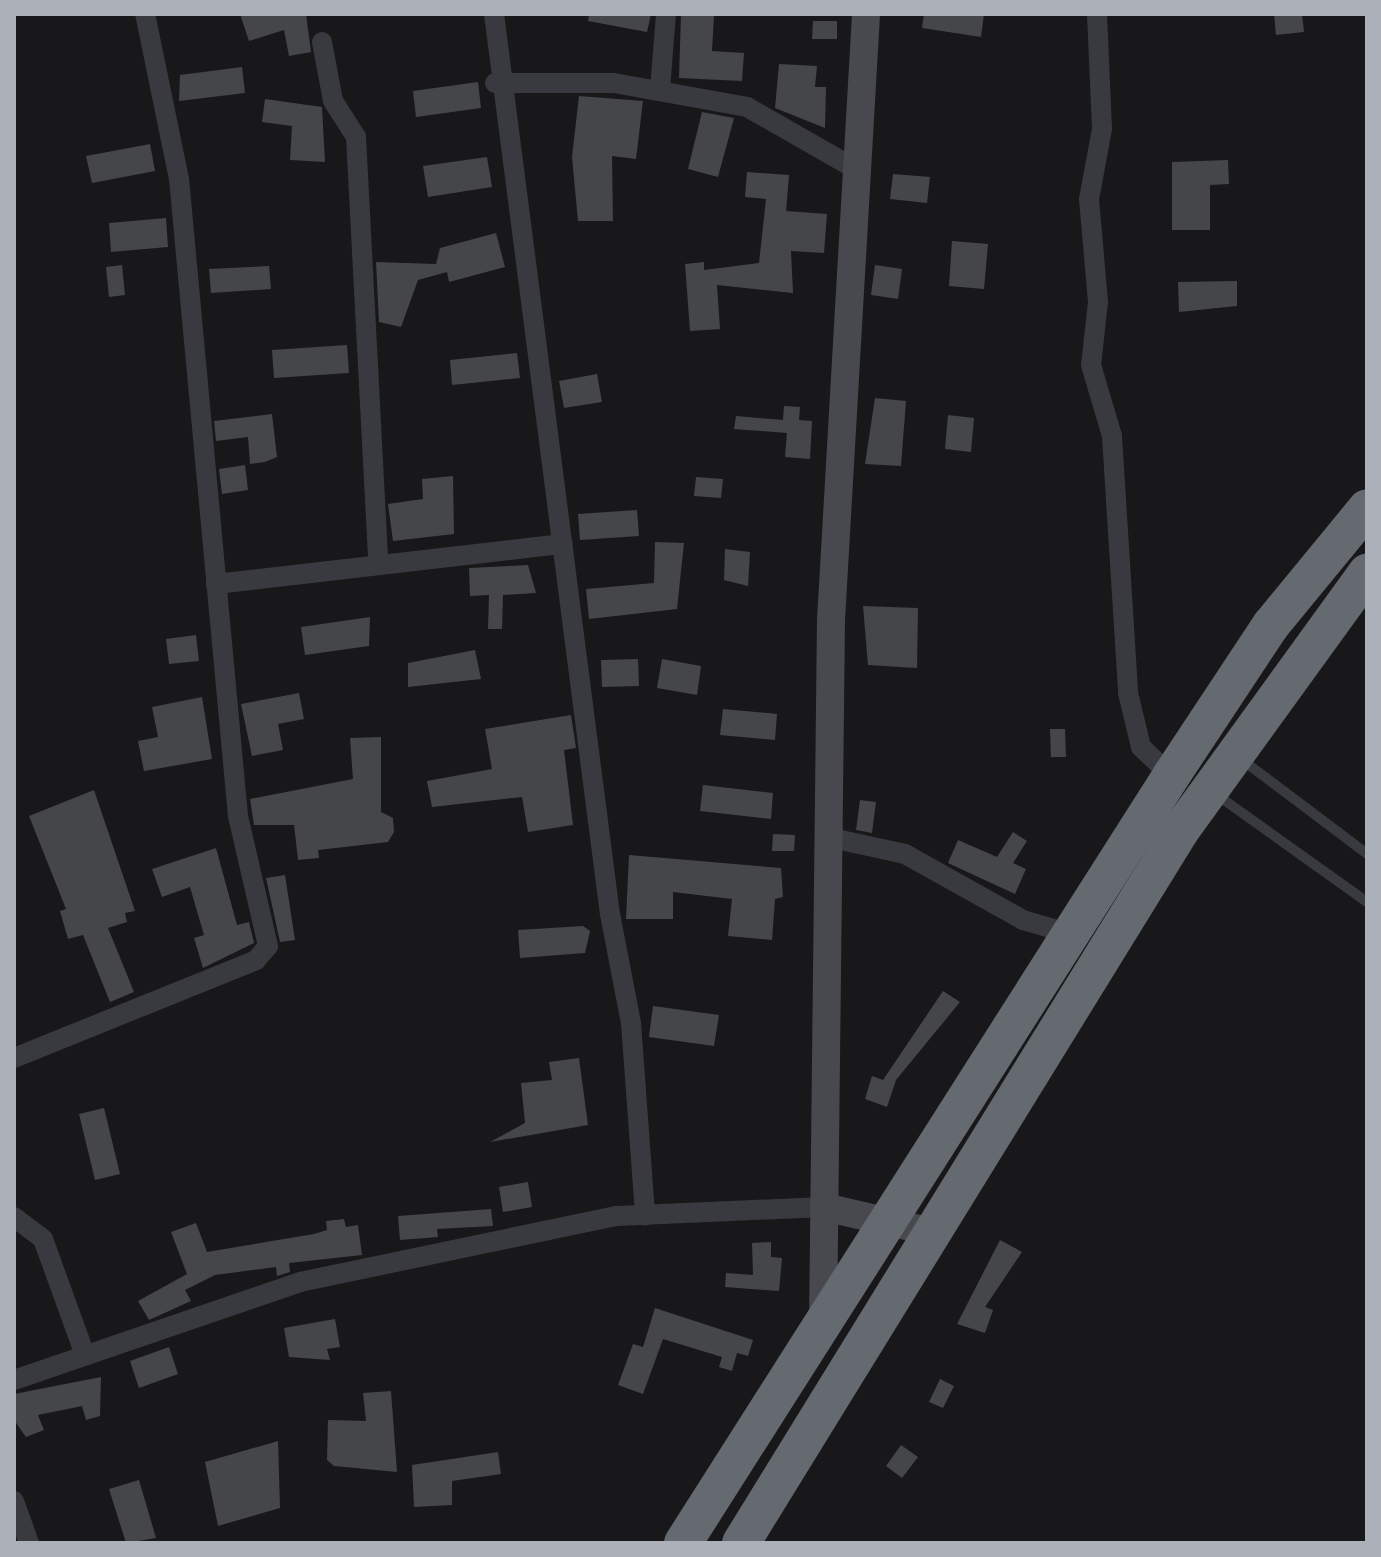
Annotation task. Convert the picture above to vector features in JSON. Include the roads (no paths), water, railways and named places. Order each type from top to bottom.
[{"type":"highway","points":[[683,1543],[823,1325],[891,1226],[1171,776],[1271,625],[1364,518]]},
{"type":"highway","points":[[741,1543],[937,1233],[1209,789],[1367,573]]},
{"type":"highway","points":[[1075,928],[1112,943]]},
{"type":"street","points":[[14,1058],[256,960],[268,946],[238,816],[179,179],[145,14]]},
{"type":"street","points":[[494,14],[610,914],[631,1023],[645,1215]]},
{"type":"street","points":[[660,89],[666,14]]},
{"type":"street","points":[[823,1325],[827,837],[854,168],[866,14]]},
{"type":"street","points":[[1097,14],[1102,129],[1089,199],[1098,302],[1091,365],[1112,436],[1128,693],[1141,747],[1171,776]]},
{"type":"street","points":[[322,42],[333,101],[356,137],[378,561]]},
{"type":"street","points":[[495,83],[660,89],[747,107],[854,168]]},
{"type":"street","points":[[216,584],[378,561],[563,544]]},
{"type":"street","points":[[827,837],[905,854],[1023,920],[1075,928]]},
{"type":"street","points":[[14,1380],[300,1282],[645,1215],[824,1207],[891,1226],[937,1233]]},
{"type":"street","points":[[15,1219],[43,1239],[85,1355]]},
{"type":"street","points":[[14,1501],[29,1543]]},
{"type":"lane","points":[[1233,754],[1367,854]]},
{"type":"lane","points":[[1209,789],[1367,902]]}]
